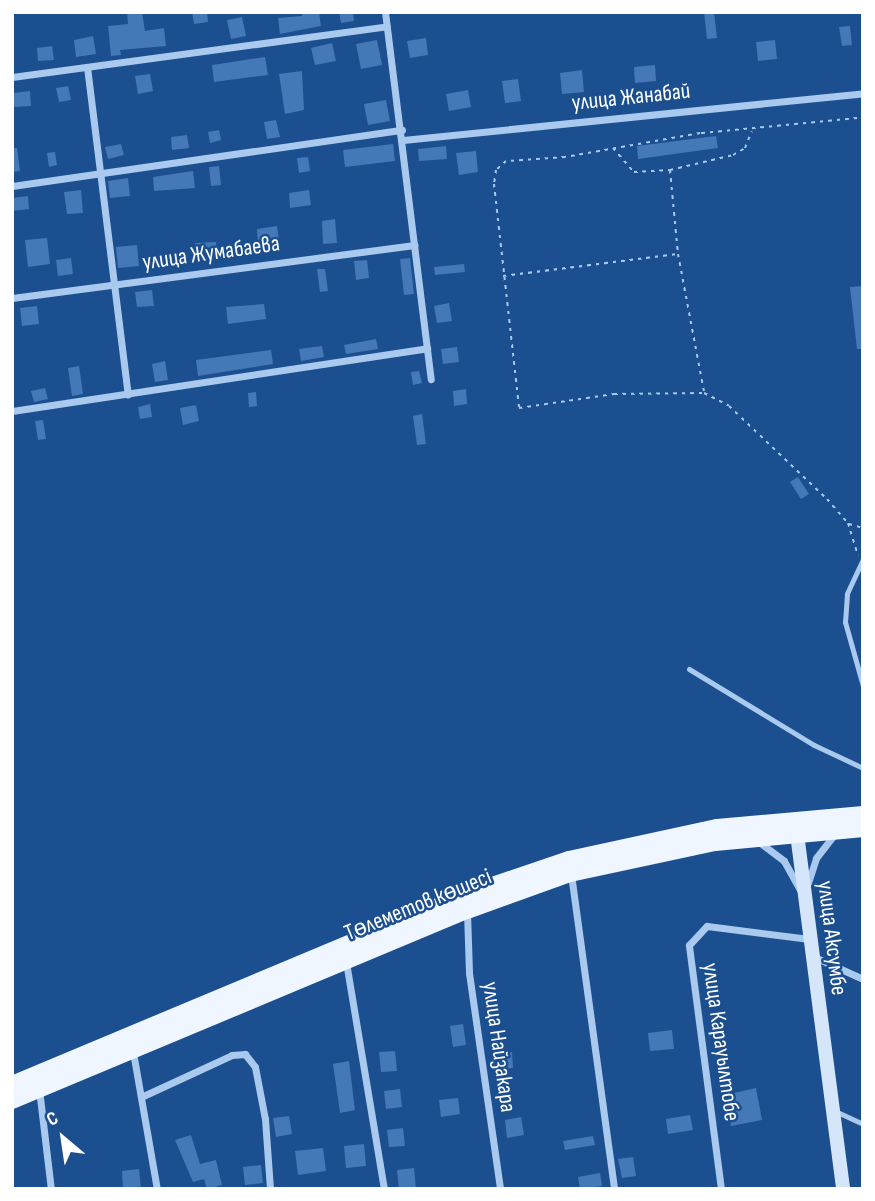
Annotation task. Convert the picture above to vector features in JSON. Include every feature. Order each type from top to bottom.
[{"type":"main road","name":"Төлеметов көшесі","points":[[12,1085],[516,877],[649,840],[863,815]]},
{"type":"main road","name":"Төлеметов көшесі","points":[[12,1100],[467,910],[570,873],[652,852],[750,837],[795,824],[863,828]]},
{"type":"main road","name":"улица Аксумбе","points":[[795,824],[843,1189]]},
{"type":"street","points":[[385,12],[431,379]]},
{"type":"street","points":[[12,77],[387,26]]},
{"type":"street","points":[[87,67],[128,394]]},
{"type":"street","name":"улица Жанабай","points":[[403,140],[862,93]]},
{"type":"street","points":[[12,186],[402,131]]},
{"type":"street","name":"улица Жумабаева","points":[[12,298],[415,245]]},
{"type":"street","points":[[12,411],[427,348]]},
{"type":"street","points":[[804,897],[816,858],[841,828]]},
{"type":"street","points":[[750,837],[784,861],[804,897]]},
{"type":"street","points":[[570,873],[614,1189]]},
{"type":"street","name":"улица Найзакара","points":[[467,910],[469,973],[500,1189]]},
{"type":"street","name":"улица Карауылтобе","points":[[721,1189],[688,945],[707,926],[809,939]]},
{"type":"street","points":[[811,956],[863,979]]},
{"type":"street","points":[[346,961],[384,1189]]},
{"type":"street","points":[[133,1050],[158,1189]]},
{"type":"street","points":[[141,1097],[232,1055],[245,1054],[255,1067],[265,1119],[270,1189]]},
{"type":"street","points":[[39,1089],[51,1189]]},
{"type":"lane","points":[[861,561],[847,594],[845,622],[863,686]]},
{"type":"lane","points":[[689,669],[814,745],[863,768]]},
{"type":"lane","points":[[833,1110],[863,1124]]},
{"type":"path","points":[[857,118],[752,131],[700,133],[565,157],[506,161],[496,170],[502,276],[519,408],[614,394],[704,393],[745,421],[848,523],[863,528]]},
{"type":"path","points":[[613,147],[634,172],[670,170],[733,155],[745,148],[752,131]]},
{"type":"path","points":[[670,170],[678,254],[704,393]]},
{"type":"path","points":[[502,276],[678,254]]},
{"type":"path","points":[[848,523],[861,561]]},
{"type":"building","points":[[127,12],[142,12],[145,31],[164,28],[166,46],[120,50],[121,55],[111,56],[108,26],[128,24]]},
{"type":"building","points":[[192,12],[207,12],[208,22],[194,24]]},
{"type":"building","points":[[302,12],[319,12],[321,26],[280,34],[278,18],[302,16]]},
{"type":"building","points":[[339,12],[353,12],[354,21],[341,23]]},
{"type":"building","points":[[704,12],[714,12],[717,38],[707,39]]},
{"type":"building","points":[[242,17],[246,36],[231,39],[227,20]]},
{"type":"building","points":[[850,26],[852,45],[842,46],[839,27]]},
{"type":"building","points":[[93,36],[96,54],[76,57],[74,40]]},
{"type":"building","points":[[426,38],[428,55],[410,58],[407,41]]},
{"type":"building","points":[[377,40],[382,65],[361,69],[356,44]]},
{"type":"building","points":[[775,40],[777,59],[758,61],[756,42]]},
{"type":"building","points":[[332,43],[336,61],[315,65],[311,48]]},
{"type":"building","points":[[52,46],[54,60],[38,61],[37,48]]},
{"type":"building","points":[[265,57],[268,75],[214,82],[212,65]]},
{"type":"building","points":[[655,65],[656,81],[635,83],[634,67]]},
{"type":"building","points":[[582,70],[584,92],[562,94],[560,73]]},
{"type":"building","points":[[302,71],[304,110],[285,114],[279,74]]},
{"type":"building","points":[[150,74],[153,91],[138,94],[135,76]]},
{"type":"building","points":[[518,79],[521,101],[505,103],[502,81]]},
{"type":"building","points":[[68,86],[71,100],[59,102],[56,88]]},
{"type":"building","points":[[468,90],[471,107],[449,111],[446,94]]},
{"type":"building","points":[[30,91],[31,106],[14,107],[13,93]]},
{"type":"building","points":[[386,100],[390,121],[368,125],[364,104]]},
{"type":"building","points":[[276,120],[280,137],[267,139],[264,122]]},
{"type":"building","points":[[219,130],[221,140],[210,143],[208,132]]},
{"type":"building","points":[[187,135],[189,148],[172,150],[171,137]]},
{"type":"building","points":[[716,136],[718,148],[638,159],[637,146]]},
{"type":"building","points":[[121,144],[124,155],[108,159],[105,147]]},
{"type":"building","points":[[393,144],[395,161],[345,167],[343,150]]},
{"type":"building","points":[[446,146],[447,159],[419,161],[418,149]]},
{"type":"building","points":[[12,148],[17,148],[20,171],[12,172]]},
{"type":"building","points":[[476,151],[478,172],[459,175],[456,153]]},
{"type":"building","points":[[55,152],[57,165],[49,167],[47,153]]},
{"type":"building","points":[[308,157],[310,171],[299,173],[297,158]]},
{"type":"building","points":[[219,166],[221,185],[211,186],[209,167]]},
{"type":"building","points":[[193,171],[195,188],[154,191],[153,177]]},
{"type":"building","points":[[128,178],[130,196],[110,198],[108,181]]},
{"type":"building","points":[[81,190],[83,213],[67,214],[64,192]]},
{"type":"building","points":[[309,190],[311,205],[290,208],[289,193]]},
{"type":"building","points":[[28,196],[29,209],[12,211],[12,198]]},
{"type":"building","points":[[335,219],[337,243],[323,244],[322,221]]},
{"type":"building","points":[[277,226],[279,241],[258,244],[257,229]]},
{"type":"building","points":[[47,238],[50,264],[28,267],[25,240]]},
{"type":"building","points":[[216,242],[217,255],[196,257],[195,243]]},
{"type":"building","points":[[137,245],[139,266],[118,268],[116,247]]},
{"type":"building","points":[[71,258],[73,274],[58,276],[56,260]]},
{"type":"building","points":[[410,258],[414,294],[404,295],[400,259]]},
{"type":"building","points":[[367,260],[369,278],[356,280],[354,261]]},
{"type":"building","points":[[464,264],[465,272],[435,275],[434,267]]},
{"type":"building","points":[[317,269],[325,269],[328,291],[320,292]]},
{"type":"building","points":[[863,286],[863,349],[857,349],[850,287]]},
{"type":"building","points":[[152,290],[154,306],[137,307],[135,292]]},
{"type":"building","points":[[449,303],[452,321],[437,323],[434,306]]},
{"type":"building","points":[[264,304],[266,319],[228,324],[226,307]]},
{"type":"building","points":[[37,306],[39,324],[22,326],[20,308]]},
{"type":"building","points":[[376,339],[378,349],[346,354],[344,345]]},
{"type":"building","points":[[322,346],[324,357],[301,361],[299,349]]},
{"type":"building","points":[[457,347],[459,362],[443,364],[441,349]]},
{"type":"building","points":[[271,350],[273,364],[198,376],[196,360]]},
{"type":"building","points":[[165,361],[168,380],[155,382],[152,364]]},
{"type":"building","points":[[79,366],[83,394],[72,396],[68,368]]},
{"type":"building","points":[[419,371],[422,383],[413,385],[411,372]]},
{"type":"building","points":[[45,388],[48,399],[34,402],[31,391]]},
{"type":"building","points":[[466,389],[467,404],[454,406],[453,391]]},
{"type":"building","points":[[256,392],[257,406],[249,407],[248,393]]},
{"type":"building","points":[[150,404],[152,417],[140,419],[138,407]]},
{"type":"building","points":[[196,405],[199,421],[183,425],[180,408]]},
{"type":"building","points":[[422,414],[426,444],[417,445],[413,416]]},
{"type":"building","points":[[43,420],[46,439],[38,440],[35,421]]},
{"type":"building","points":[[798,477],[809,494],[801,499],[790,482]]},
{"type":"building","points":[[463,1024],[466,1045],[453,1047],[450,1026]]},
{"type":"building","points":[[672,1030],[674,1049],[650,1051],[648,1033]]},
{"type":"building","points":[[395,1051],[397,1071],[381,1072],[379,1052]]},
{"type":"building","points":[[512,1052],[513,1068],[494,1070],[493,1054]]},
{"type":"building","points":[[349,1061],[355,1110],[340,1113],[333,1064]]},
{"type":"building","points":[[756,1088],[762,1120],[731,1126],[725,1095]]},
{"type":"building","points":[[400,1089],[402,1107],[386,1109],[384,1091]]},
{"type":"building","points":[[458,1098],[460,1114],[441,1117],[439,1100]]},
{"type":"building","points":[[690,1115],[693,1130],[668,1134],[666,1119]]},
{"type":"building","points":[[289,1116],[292,1134],[276,1137],[273,1118]]},
{"type":"building","points":[[521,1117],[524,1135],[507,1138],[505,1120]]},
{"type":"building","points":[[403,1128],[405,1146],[389,1147],[387,1130]]},
{"type":"building","points":[[191,1135],[200,1164],[216,1160],[222,1185],[207,1189],[204,1179],[193,1182],[175,1140]]},
{"type":"building","points":[[593,1136],[595,1145],[565,1150],[563,1141]]},
{"type":"building","points":[[364,1144],[366,1166],[346,1168],[344,1146]]},
{"type":"building","points":[[323,1148],[326,1171],[298,1175],[295,1151]]},
{"type":"building","points":[[633,1157],[636,1176],[622,1178],[618,1159]]},
{"type":"building","points":[[261,1165],[263,1183],[245,1185],[243,1167]]},
{"type":"building","points":[[414,1168],[416,1189],[399,1189],[397,1170]]},
{"type":"building","points":[[139,1169],[141,1189],[123,1189],[122,1171]]},
{"type":"building","points":[[600,1173],[602,1186],[580,1189],[578,1177]]}]
